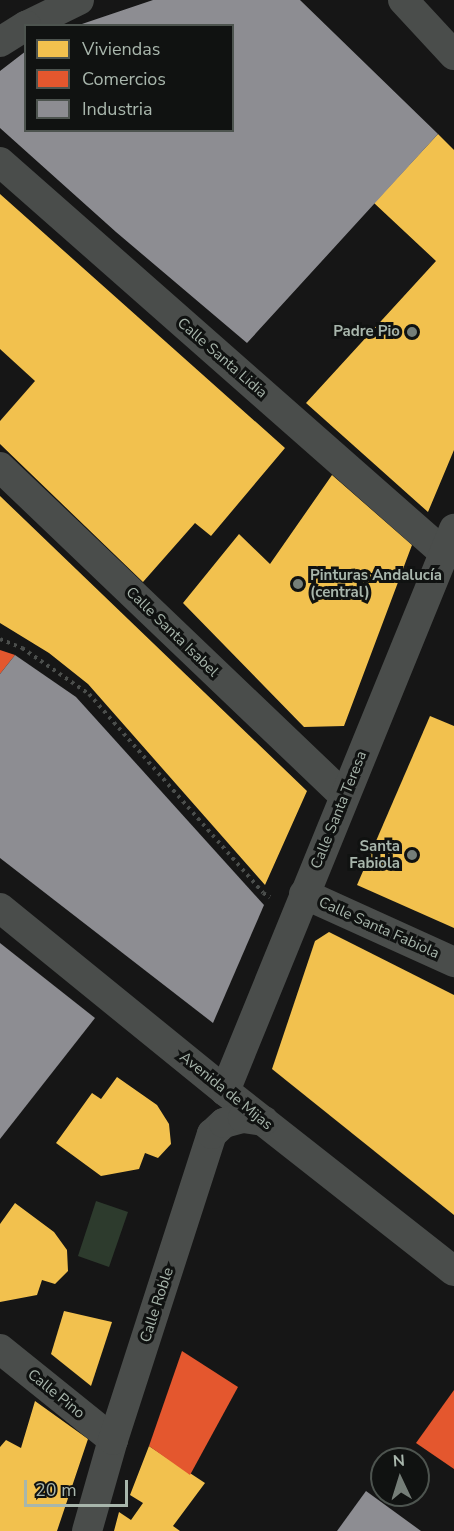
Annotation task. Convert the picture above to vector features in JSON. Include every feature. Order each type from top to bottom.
[{"type":"street","points":[[30,24],[79,0]]},
{"type":"street","points":[[409,3],[454,55]]},
{"type":"street","points":[[0,42],[24,27]]},
{"type":"street","name":"Calle Santa Lidia","points":[[0,162],[449,541]]},
{"type":"street","name":"Calle Santa Isabel","points":[[0,467],[344,796]]},
{"type":"street","name":"Calle Santa Teresa","points":[[225,1091],[449,541]]},
{"type":"street","name":"Calle Santa Fabiola","points":[[301,903],[454,962]]},
{"type":"street","name":"Avenida de Mijas","points":[[0,908],[225,1091],[454,1271]]},
{"type":"street","name":"Calle Roble","points":[[87,1531],[112,1440],[212,1134],[224,1123],[243,1118],[264,1121]]},
{"type":"street","name":"Calle Pino","points":[[0,1349],[112,1440]]},
{"type":"path","points":[[0,639],[22,648],[89,694],[263,893],[301,903]]},
{"type":"shaded area","points":[[96,1201],[128,1212],[109,1267],[78,1256]]},
{"type":"building: Viviendas","name":"Padre Pio","points":[[438,134],[454,150],[454,450],[428,512],[306,403],[436,261],[374,203]]},
{"type":"building: Viviendas","points":[[0,194],[285,448],[211,536],[195,523],[143,582],[0,444],[0,421],[35,381],[0,349]]},
{"type":"building: Viviendas","name":"Pinturas Andalucía (central)","points":[[332,475],[412,545],[344,726],[304,727],[183,603],[239,534],[270,564]]},
{"type":"building: Viviendas","points":[[0,496],[307,791],[265,885],[88,684],[49,653],[0,623]]},
{"type":"building: Viviendas","name":"Santa Fabiola","points":[[430,716],[454,726],[454,928],[357,885]]},
{"type":"building: Viviendas","points":[[329,932],[454,995],[454,1215],[272,1069],[315,941]]},
{"type":"building: Viviendas","points":[[117,1077],[157,1105],[169,1124],[171,1144],[158,1158],[145,1153],[139,1169],[101,1176],[56,1143],[92,1093],[101,1099]]},
{"type":"building: Viviendas","points":[[15,1203],[54,1232],[67,1250],[68,1271],[55,1284],[42,1280],[37,1295],[0,1302],[0,1224]]},
{"type":"building: Viviendas","points":[[64,1311],[112,1322],[91,1386],[51,1354]]},
{"type":"building: Viviendas","points":[[35,1401],[88,1439],[57,1531],[0,1531],[0,1447],[6,1440],[21,1448]]},
{"type":"building: Viviendas","points":[[149,1446],[205,1483],[173,1526],[180,1531],[114,1531],[119,1512],[131,1520],[143,1503],[130,1495]]},
{"type":"building: Comercios","points":[[0,650],[15,655],[0,674]]},
{"type":"building: Comercios","points":[[182,1351],[238,1387],[190,1475],[149,1446]]},
{"type":"building: Comercios","points":[[454,1390],[454,1469],[430,1453],[430,1447],[422,1447],[416,1443]]},
{"type":"building: Industria","points":[[153,0],[300,0],[438,134],[247,343],[116,232],[0,128],[0,71],[24,53],[24,132],[234,132],[234,24],[82,24]]},
{"type":"building: Industria","points":[[15,655],[76,697],[264,905],[213,1023],[0,858],[0,674]]},
{"type":"building: Industria","points":[[0,943],[95,1018],[0,1139]]},
{"type":"building: Industria","points":[[366,1491],[370,1494],[370,1507],[388,1507],[421,1531],[337,1531]]},
{"type":"place","name":"Padre Pio","points":[[412,332]]},
{"type":"place","name":"Pinturas Andalucía (central)","points":[[298,584]]},
{"type":"place","name":"Santa Fabiola","points":[[412,855]]}]
